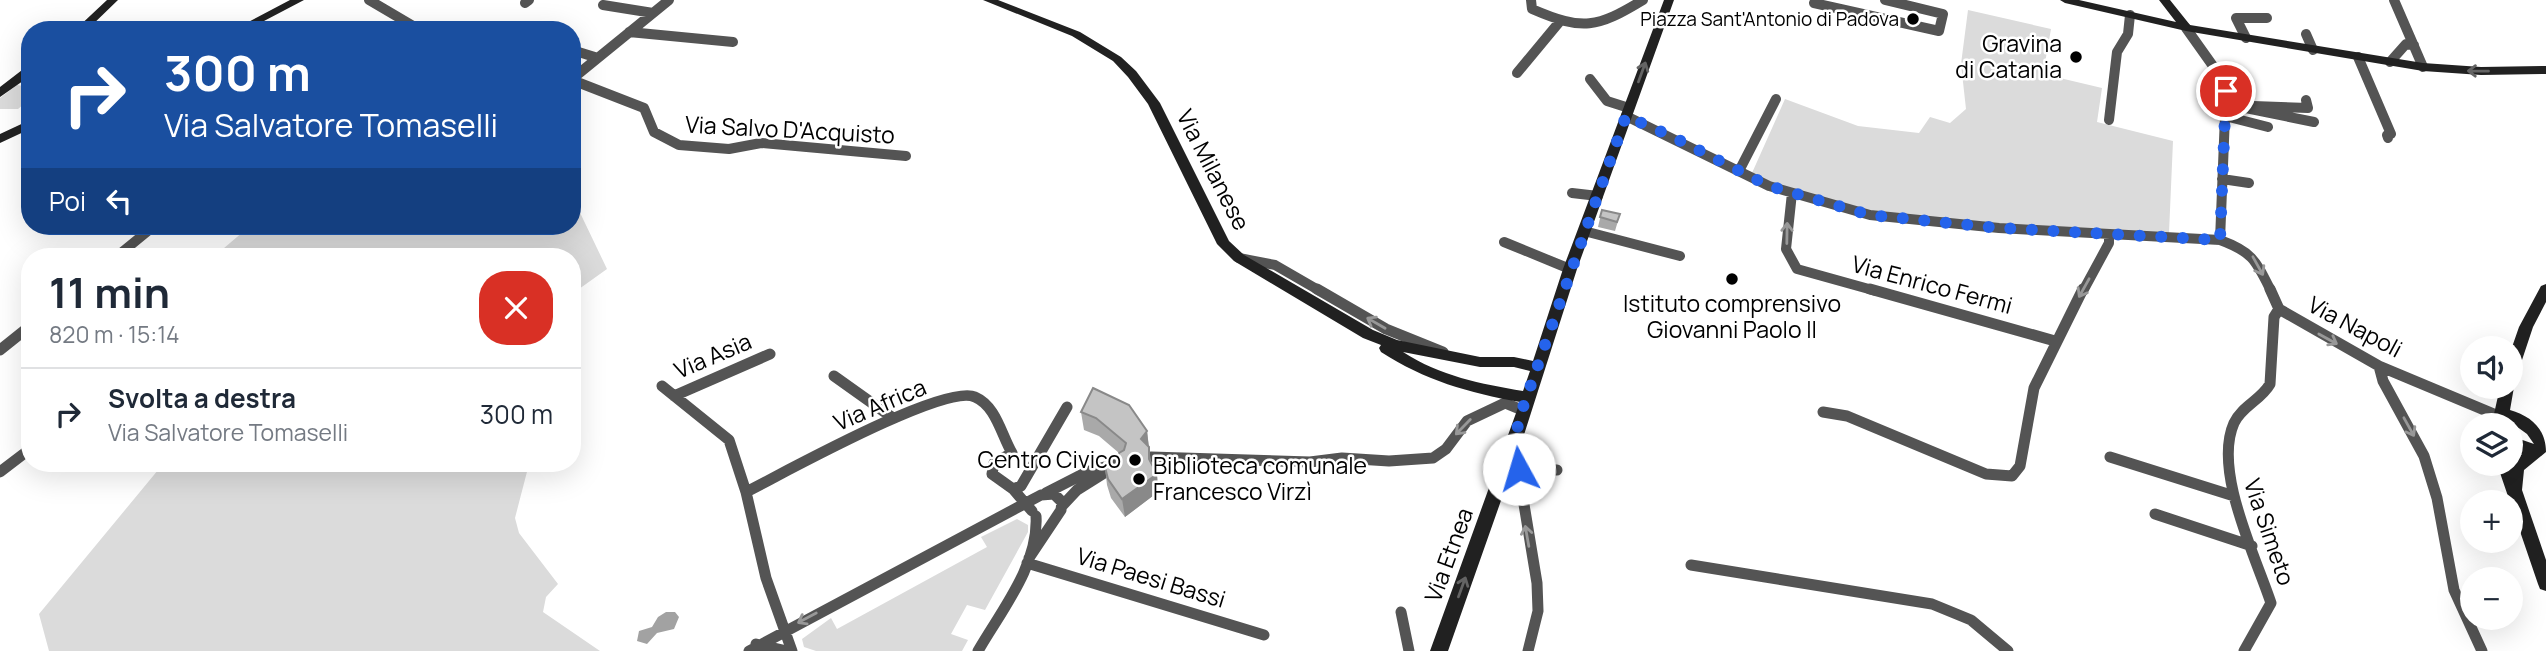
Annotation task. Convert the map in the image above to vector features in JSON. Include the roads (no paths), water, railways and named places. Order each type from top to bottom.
[{"type":"main road","points":[[90,21],[113,0]]},
{"type":"main road","points":[[256,21],[299,0]]},
{"type":"main road","name":"Via Milanese","points":[[988,0],[1076,34],[1116,59],[1139,80],[1154,103],[1224,244],[1238,258],[1368,334],[1405,348],[1462,359],[1514,362],[1535,367]]},
{"type":"main road","name":"Via Etnea","points":[[1439,651],[1514,441],[1535,367],[1669,0]]},
{"type":"main road","points":[[2065,0],[2186,28],[2423,67],[2481,71],[2546,70]]},
{"type":"main road","points":[[2164,0],[2186,28]]},
{"type":"main road","points":[[0,93],[21,77]]},
{"type":"main road","points":[[0,139],[21,129]]},
{"type":"main road","points":[[2523,336],[2546,289]]},
{"type":"main road","points":[[1368,334],[1436,378],[1524,403]]},
{"type":"main road","points":[[2514,399],[2536,441]]},
{"type":"main road","points":[[2523,427],[2536,441]]},
{"type":"main road","points":[[2514,490],[2517,468],[2536,441]]},
{"type":"main road","points":[[2523,519],[2546,584]]},
{"type":"street","points":[[369,0],[405,21]]},
{"type":"street","name":"Via Salvo D'Acquisto","points":[[581,72],[669,0]]},
{"type":"street","points":[[1531,0],[1532,9],[1561,20],[1600,24],[1643,0]]},
{"type":"street","points":[[1814,3],[1939,31],[1943,14],[1885,0]]},
{"type":"street","points":[[2394,0],[2423,67]]},
{"type":"street","points":[[603,5],[653,13]]},
{"type":"street","points":[[2109,120],[2117,52],[2128,34],[2130,15]]},
{"type":"street","points":[[2246,38],[2236,18],[2267,18]]},
{"type":"street","points":[[1517,73],[1545,37],[1560,25],[1561,20]]},
{"type":"street","points":[[1590,79],[1607,101],[1740,171],[1791,193],[1870,215],[2220,240],[2226,104],[2224,82],[2186,28]]},
{"type":"street","points":[[629,32],[733,42]]},
{"type":"street","points":[[2306,34],[2314,50]]},
{"type":"street","points":[[2390,62],[2406,44],[2414,45]]},
{"type":"street","points":[[581,53],[598,58]]},
{"type":"street","points":[[2358,57],[2391,134],[2387,135],[2388,138]]},
{"type":"street","name":"Via Salvo D'Acquisto","points":[[581,83],[644,108],[653,131],[679,145],[729,149],[761,143],[906,156]]},
{"type":"street","points":[[1740,171],[1776,99]]},
{"type":"street","points":[[2226,104],[2308,108],[2306,100]]},
{"type":"street","points":[[2226,104],[2314,122]]},
{"type":"street","points":[[2225,116],[2268,127]]},
{"type":"street","points":[[2222,178],[2249,183]]},
{"type":"street","points":[[1572,192],[1598,196]]},
{"type":"street","name":"Via Enrico Fermi","points":[[1791,193],[1786,249],[1797,269],[2055,341]]},
{"type":"street","points":[[1584,232],[1680,256]]},
{"type":"street","points":[[1822,412],[1847,416],[1986,474],[2012,476],[2020,466],[2034,388],[2055,341],[2109,243],[2109,234]]},
{"type":"street","points":[[127,248],[143,235]]},
{"type":"street","name":"Via Napoli","points":[[2220,240],[2242,248],[2256,260],[2279,309],[2379,366],[2488,413]]},
{"type":"street","points":[[1504,242],[1570,269]]},
{"type":"street","points":[[1238,258],[1275,265],[1386,329],[1462,359]]},
{"type":"street","name":"Via Simeto","points":[[2244,651],[2269,613],[2271,603],[2227,474],[2230,440],[2238,415],[2266,393],[2270,384],[2274,317],[2279,309]]},
{"type":"street","points":[[0,350],[21,333]]},
{"type":"street","name":"Via Asia","points":[[674,396],[770,354]]},
{"type":"street","points":[[2379,366],[2383,381],[2424,456],[2437,498],[2454,590],[2482,651]]},
{"type":"street","points":[[834,376],[893,418]]},
{"type":"street","points":[[662,386],[729,440],[746,492],[766,578],[786,630],[789,651],[752,648]]},
{"type":"street","name":"Via Africa","points":[[746,492],[893,418],[954,397],[974,397],[992,408],[999,430],[1012,453],[994,463],[992,474],[1013,489]]},
{"type":"street","points":[[1152,457],[1310,462],[1342,458],[1389,461],[1433,458],[1446,449],[1467,421],[1502,398]]},
{"type":"street","points":[[1059,511],[1045,519],[1013,489],[1021,486],[1067,407]]},
{"type":"street","points":[[1514,441],[1527,537],[1537,583],[1538,611],[1528,651]]},
{"type":"street","points":[[0,472],[21,456]]},
{"type":"street","points":[[2110,457],[2234,496]]},
{"type":"street","points":[[752,648],[829,607],[1031,508],[1045,494],[1089,471],[1121,463],[1077,490],[1059,511],[1028,560],[978,651]]},
{"type":"street","points":[[1519,469],[1557,470]]},
{"type":"street","points":[[1045,494],[1058,496],[1059,511]]},
{"type":"street","points":[[1028,560],[1038,529],[1031,508]]},
{"type":"street","points":[[2155,514],[2252,546]]},
{"type":"street","name":"Via Paesi Bassi","points":[[1028,560],[1264,635]]},
{"type":"street","points":[[1691,565],[1932,604],[1971,620],[2008,651]]},
{"type":"street","points":[[1401,612],[1409,651]]},
{"type":"place","name":"Piazza Sant'Antonio di Padova","points":[[1913,19]]},
{"type":"place","name":"Gravina di Catania","points":[[2076,57]]},
{"type":"place","name":"Istituto comprensivo Giovanni Paolo II","points":[[1732,279]]},
{"type":"place","name":"Centro Civico","points":[[1135,460]]},
{"type":"place","name":"Biblioteca comunale Francesco Virzì","points":[[1139,479]]}]
